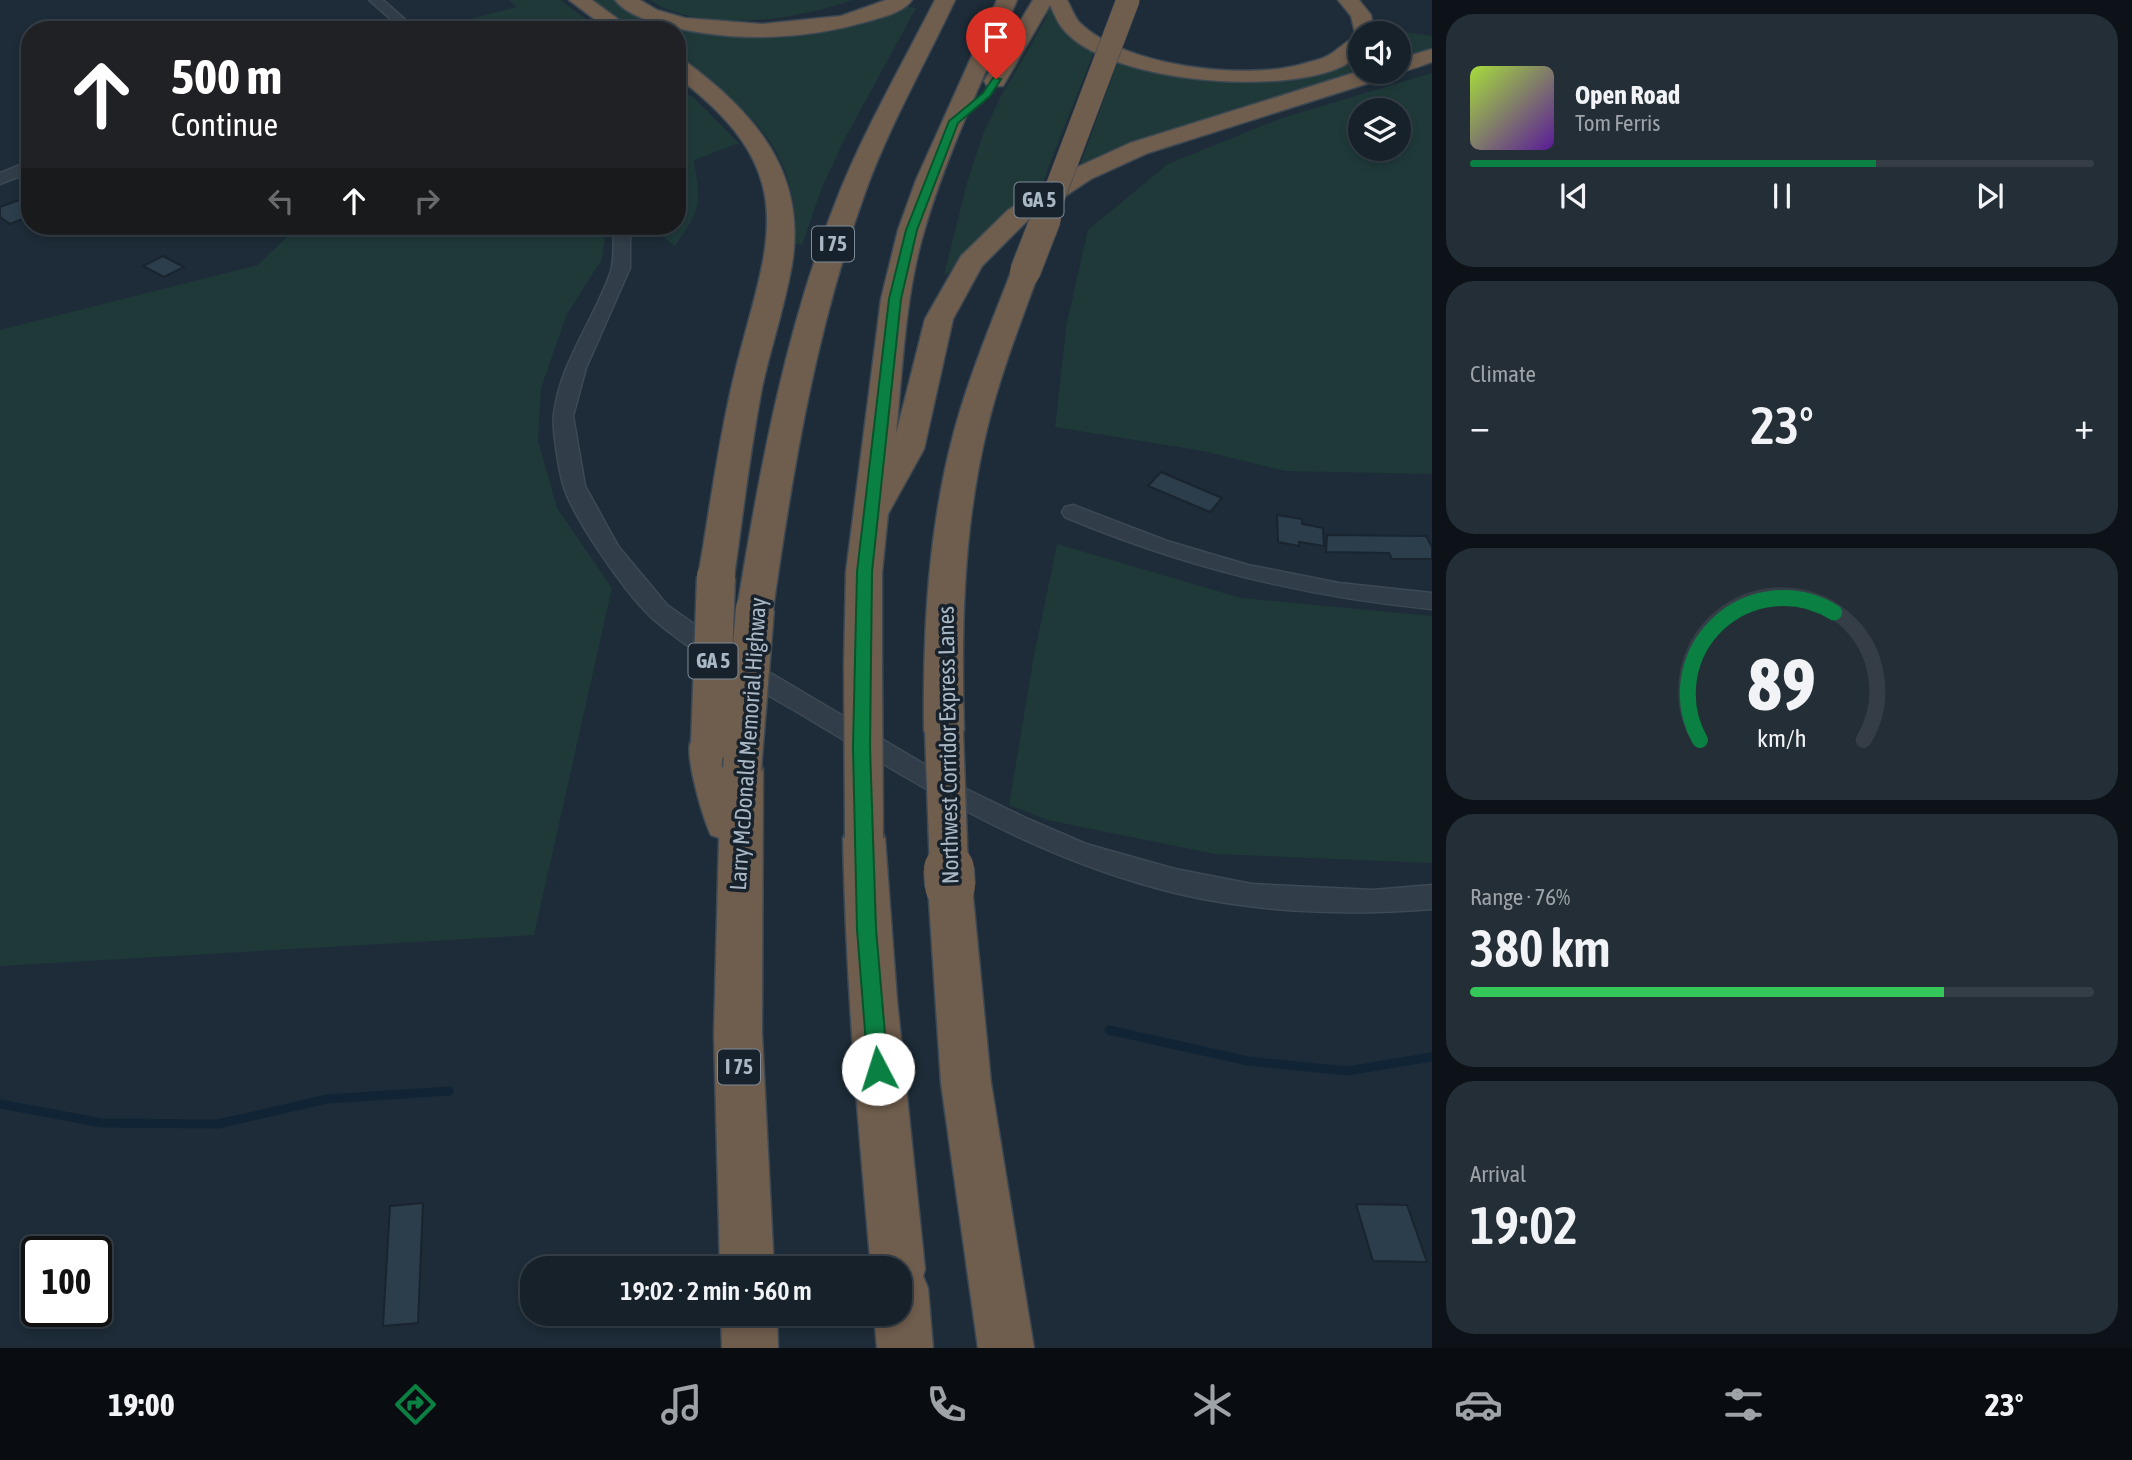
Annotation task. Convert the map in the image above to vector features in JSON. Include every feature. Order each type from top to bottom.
[{"type":"highway","points":[[625,0],[647,13],[676,21]]},
{"type":"highway","points":[[686,24],[768,30],[844,22],[873,14],[902,0]]},
{"type":"highway","name":"Larry McDonald Memorial Highway","points":[[747,1256],[738,1034],[739,866],[726,757],[754,609],[770,505],[814,307],[853,189],[945,0]]},
{"type":"highway","points":[[897,1256],[866,929],[864,572],[895,299],[911,230],[953,121],[1007,0]]},
{"type":"highway","points":[[953,121],[987,94],[1043,0]]},
{"type":"highway","points":[[1058,0],[1065,20],[1108,49],[1153,65],[1206,75],[1265,76],[1301,72],[1332,62],[1348,52]]},
{"type":"highway","name":"Northwest Corridor Express Lanes","points":[[1006,1348],[966,1083],[950,886],[942,669],[946,570],[962,471],[982,389],[1128,0]]},
{"type":"highway","points":[[1349,0],[1361,15],[1362,21]]},
{"type":"highway","points":[[585,3],[610,21]]},
{"type":"highway","points":[[1411,62],[1432,55]]},
{"type":"highway","name":"GA 5","points":[[686,73],[726,103],[744,122],[769,163],[782,208],[779,259],[747,389],[716,577],[726,757]]},
{"type":"highway","name":"GA 5","points":[[871,513],[908,449],[939,319],[971,262],[1017,216],[1082,174],[1139,148],[1348,82]]},
{"type":"highway","points":[[749,1326],[750,1348]]},
{"type":"highway","points":[[903,1326],[905,1348]]},
{"type":"street","points":[[375,0],[400,21]]},
{"type":"street","points":[[0,179],[21,170]]},
{"type":"street","points":[[622,235],[621,268],[576,368],[563,416],[575,486],[609,550],[659,611],[716,652],[957,796],[1018,827],[1080,853],[1175,881],[1252,896],[1338,901],[1432,897]]},
{"type":"street","points":[[1073,512],[1144,542],[1247,573],[1331,590],[1432,601]]},
{"type":"green space","points":[[509,0],[560,0],[589,21],[462,21],[517,7]]},
{"type":"green space","points":[[594,0],[615,0],[638,14],[677,21],[623,21]]},
{"type":"green space","points":[[650,0],[852,0],[777,18],[722,20],[671,11]]},
{"type":"green space","points":[[1046,4],[1052,5],[1058,20],[1068,32],[1095,49],[1040,189],[984,233],[944,275],[967,183],[983,134],[1000,98],[1048,15],[1041,13]]},
{"type":"green space","points":[[905,6],[916,8],[843,142],[821,190],[802,245],[796,244],[795,211],[789,182],[779,157],[765,134],[747,114],[686,65],[686,23],[749,34]]},
{"type":"green space","points":[[1411,33],[1432,36],[1432,51],[1411,58]]},
{"type":"green space","points":[[1119,58],[1186,77],[1252,83],[1298,79],[1348,62],[1348,76],[1080,165]]},
{"type":"green space","points":[[1432,73],[1432,474],[1285,471],[1203,451],[1055,427],[1067,323],[1088,230],[1168,164],[1279,119],[1348,98],[1348,161],[1411,161],[1411,98],[1349,98],[1395,84],[1411,84],[1411,79]]},
{"type":"green space","points":[[686,92],[739,143],[694,160],[698,198],[686,229]]},
{"type":"green space","points":[[289,235],[605,235],[602,259],[567,314],[541,388],[538,441],[557,508],[612,588],[534,935],[0,966],[0,330],[258,265]]},
{"type":"green space","points":[[661,235],[682,235],[675,246]]},
{"type":"green space","points":[[1057,544],[1241,598],[1432,616],[1432,863],[1215,854],[1047,820],[1009,805],[1033,661]]},
{"type":"building","points":[[21,199],[21,220],[10,224],[0,217],[0,207]]},
{"type":"building","points":[[163,256],[184,267],[164,277],[143,266]]},
{"type":"building","points":[[1161,472],[1222,498],[1210,512],[1148,486]]},
{"type":"building","points":[[1277,515],[1302,519],[1302,524],[1323,528],[1324,546],[1299,542],[1299,546],[1278,542]]},
{"type":"building","points":[[1327,535],[1426,536],[1432,547],[1432,559],[1392,559],[1389,553],[1326,552]]},
{"type":"building","points":[[423,1203],[418,1323],[383,1326],[390,1206]]},
{"type":"building","points":[[1356,1204],[1407,1205],[1427,1262],[1373,1261]]},
{"type":"waterway","points":[[1109,1030],[1248,1061],[1347,1071],[1432,1057]]},
{"type":"waterway","points":[[0,1104],[102,1123],[218,1124],[327,1099],[449,1091]]},
{"type":"route","points":[[878,1069],[866,929],[862,747],[864,572],[895,299],[911,230],[928,180],[953,121],[987,94],[996,79]]}]
